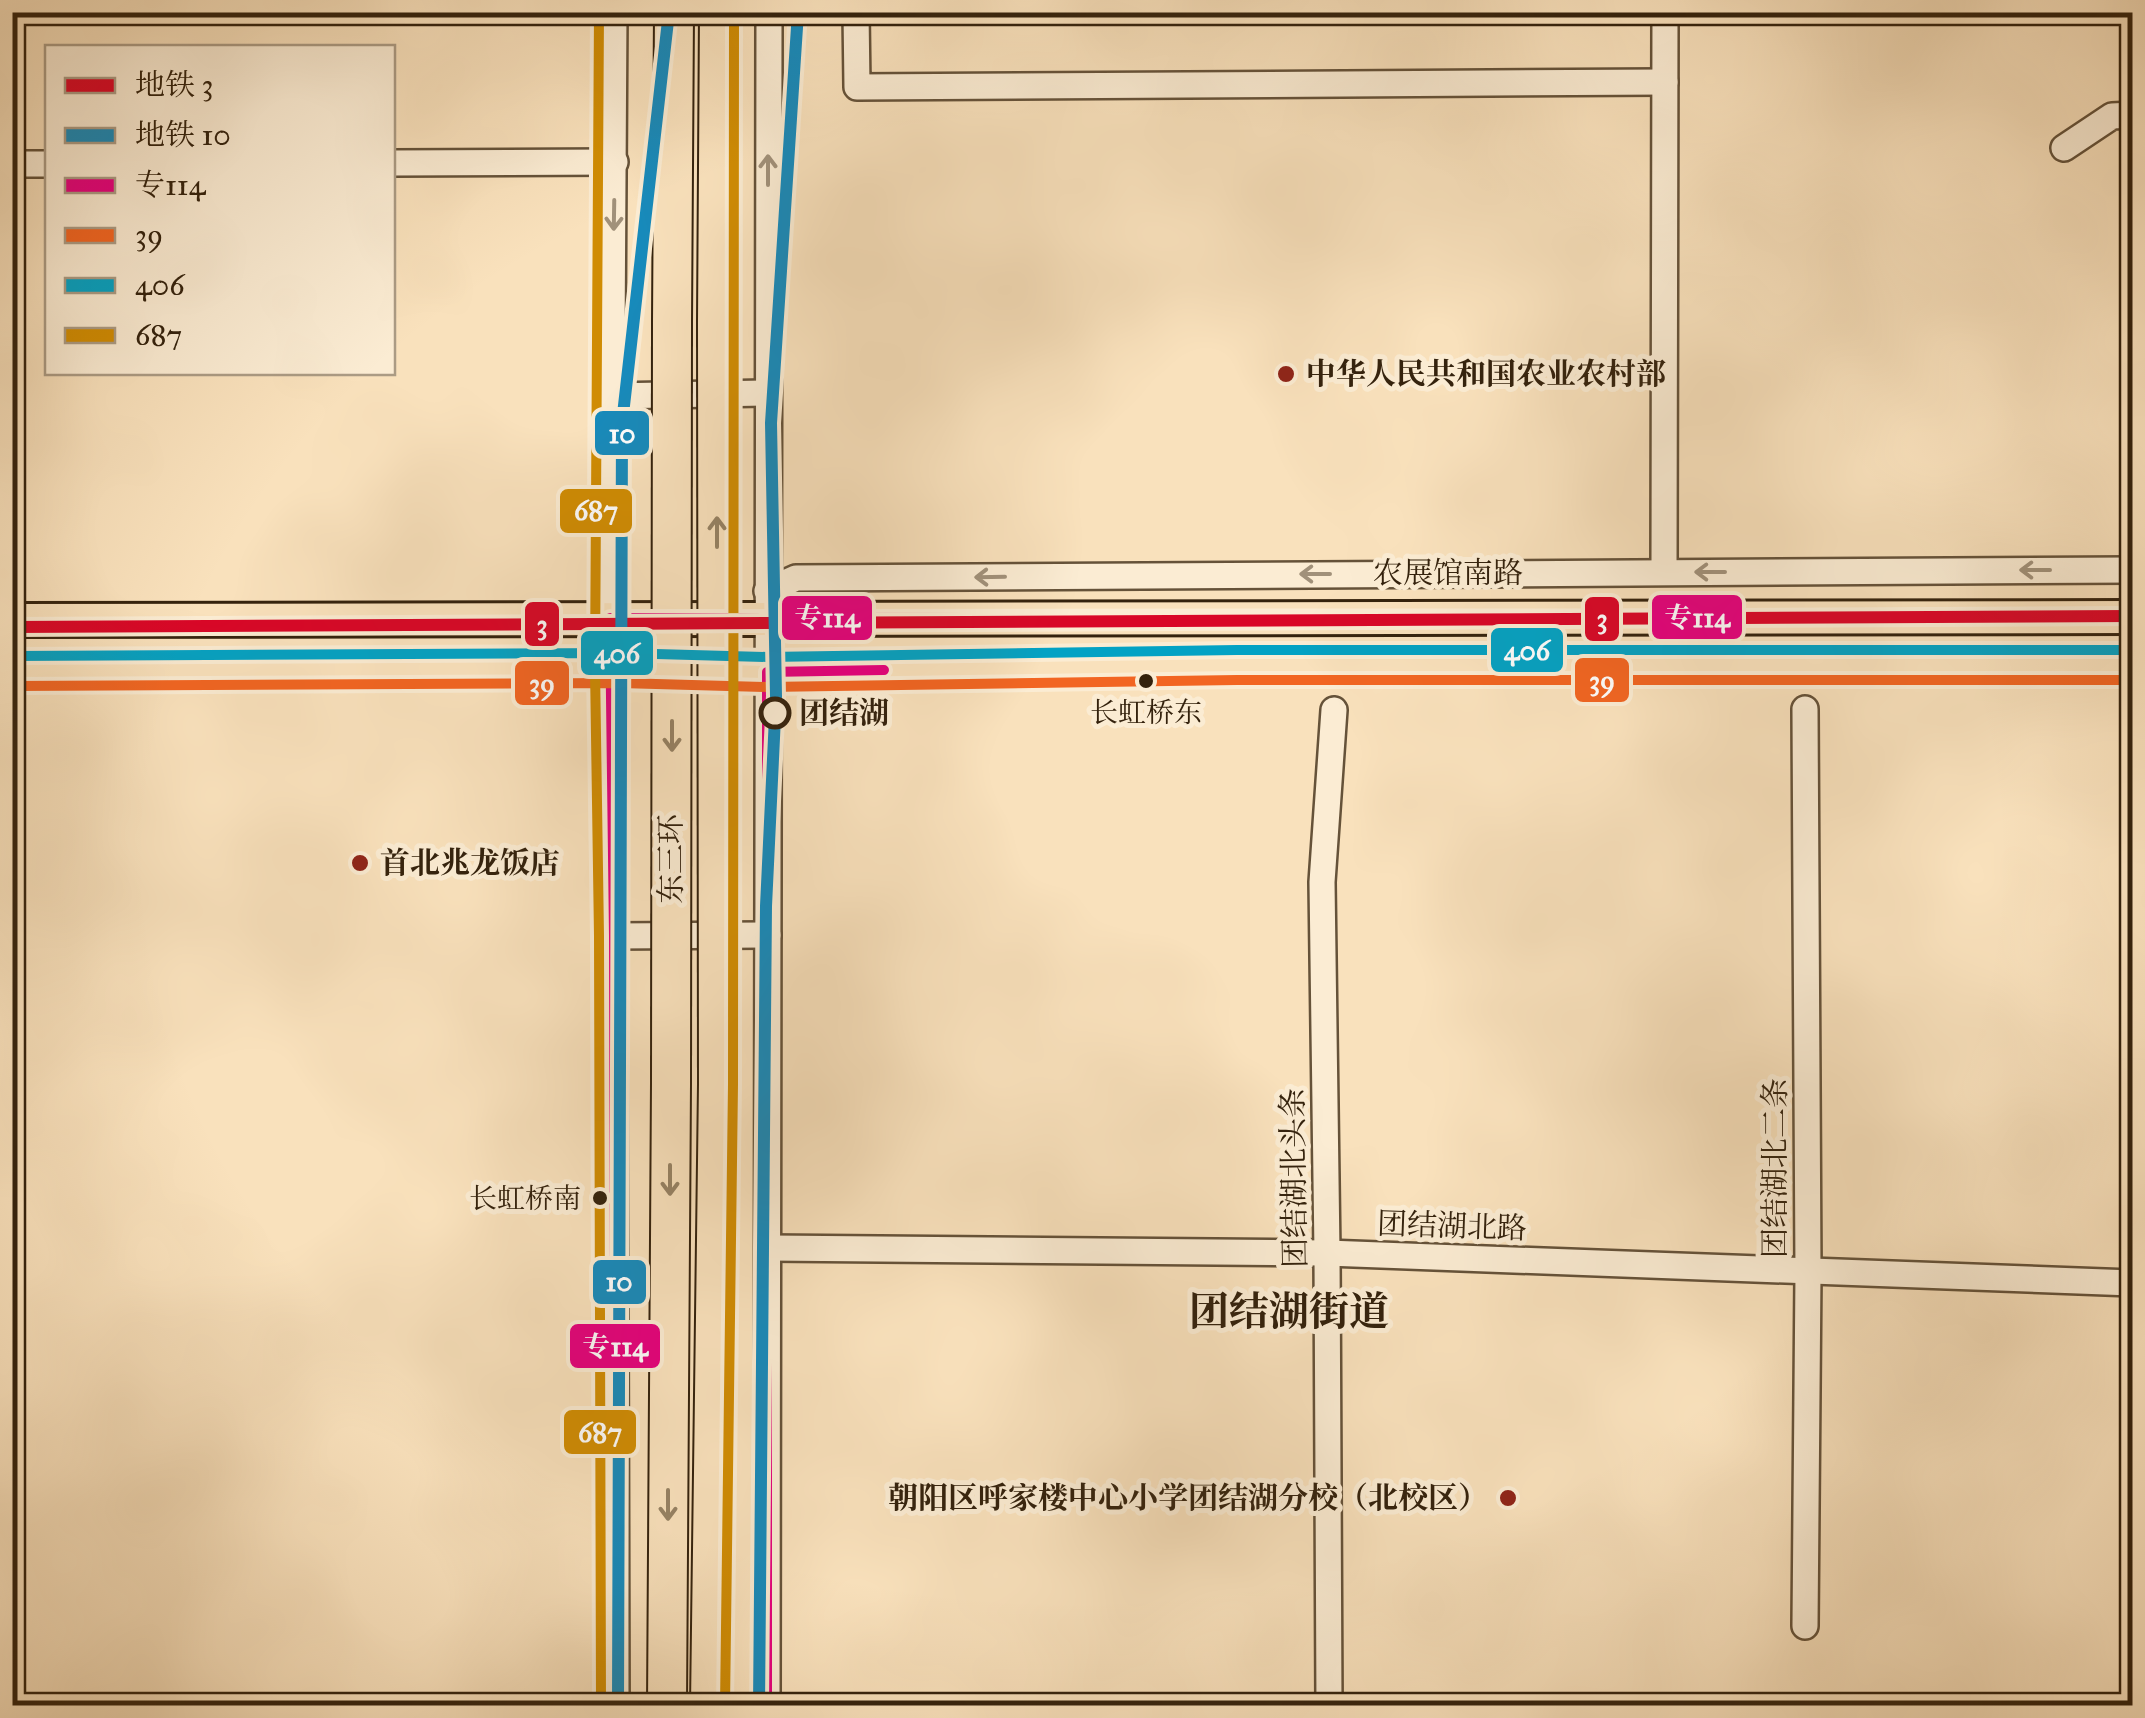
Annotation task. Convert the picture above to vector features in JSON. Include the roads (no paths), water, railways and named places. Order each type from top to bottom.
[{"type":"highway","name":"东三环","points":[[667,1706],[674,12]]},
{"type":"highway","name":"东三环","points":[[710,1706],[718,1084],[719,12]]},
{"type":"main road","name":"农展馆南路","points":[[766,605],[2132,617]]},
{"type":"main road","points":[[12,620],[610,618],[766,605]]},
{"type":"main road","points":[[12,671],[610,668],[767,672],[1237,665],[2132,666]]},
{"type":"street","points":[[614,12],[610,668],[616,1706]]},
{"type":"street","points":[[767,1706],[769,12]]},
{"type":"street","points":[[856,12],[857,87],[1665,82]]},
{"type":"street","points":[[1664,572],[1666,12]]},
{"type":"street","points":[[2064,148],[2112,116],[2132,115]]},
{"type":"street","points":[[395,162],[615,162]]},
{"type":"street","points":[[12,164],[45,164]]},
{"type":"street","points":[[612,396],[768,393]]},
{"type":"street","name":"农展馆南路","points":[[766,605],[796,578],[2132,570]]},
{"type":"street","name":"团结湖北二条","points":[[1804,709],[1808,1273],[1804,1626]]},
{"type":"street","name":"团结湖北头条","points":[[1328,1706],[1328,1254],[1322,882],[1334,710]]},
{"type":"street","points":[[614,936],[768,935]]},
{"type":"street","name":"团结湖北路","points":[[769,1248],[1328,1254],[2132,1283]]},
{"type":"metro line","name":"10","points":[[618,1706],[622,423],[669,12]]},
{"type":"metro line","name":"10","points":[[759,1706],[766,906],[776,696],[771,423],[798,12]]},
{"type":"metro line","name":"3","points":[[12,627],[2132,616]]},
{"type":"place","name":"中华人民共和国农业农村部","points":[[1286,374]]},
{"type":"place","name":"长虹桥东","points":[[1146,681]]},
{"type":"place","name":"团结湖","points":[[775,713]]},
{"type":"place","name":"首北兆龙饭店","points":[[360,863]]},
{"type":"place","name":"长虹桥南","points":[[600,1198]]},
{"type":"place","name":"朝阳区呼家楼中心小学团结湖分校（北校区）","points":[[1508,1498]]},
{"type":"district","name":"团结湖街道","points":[[1289,1311]]}]
